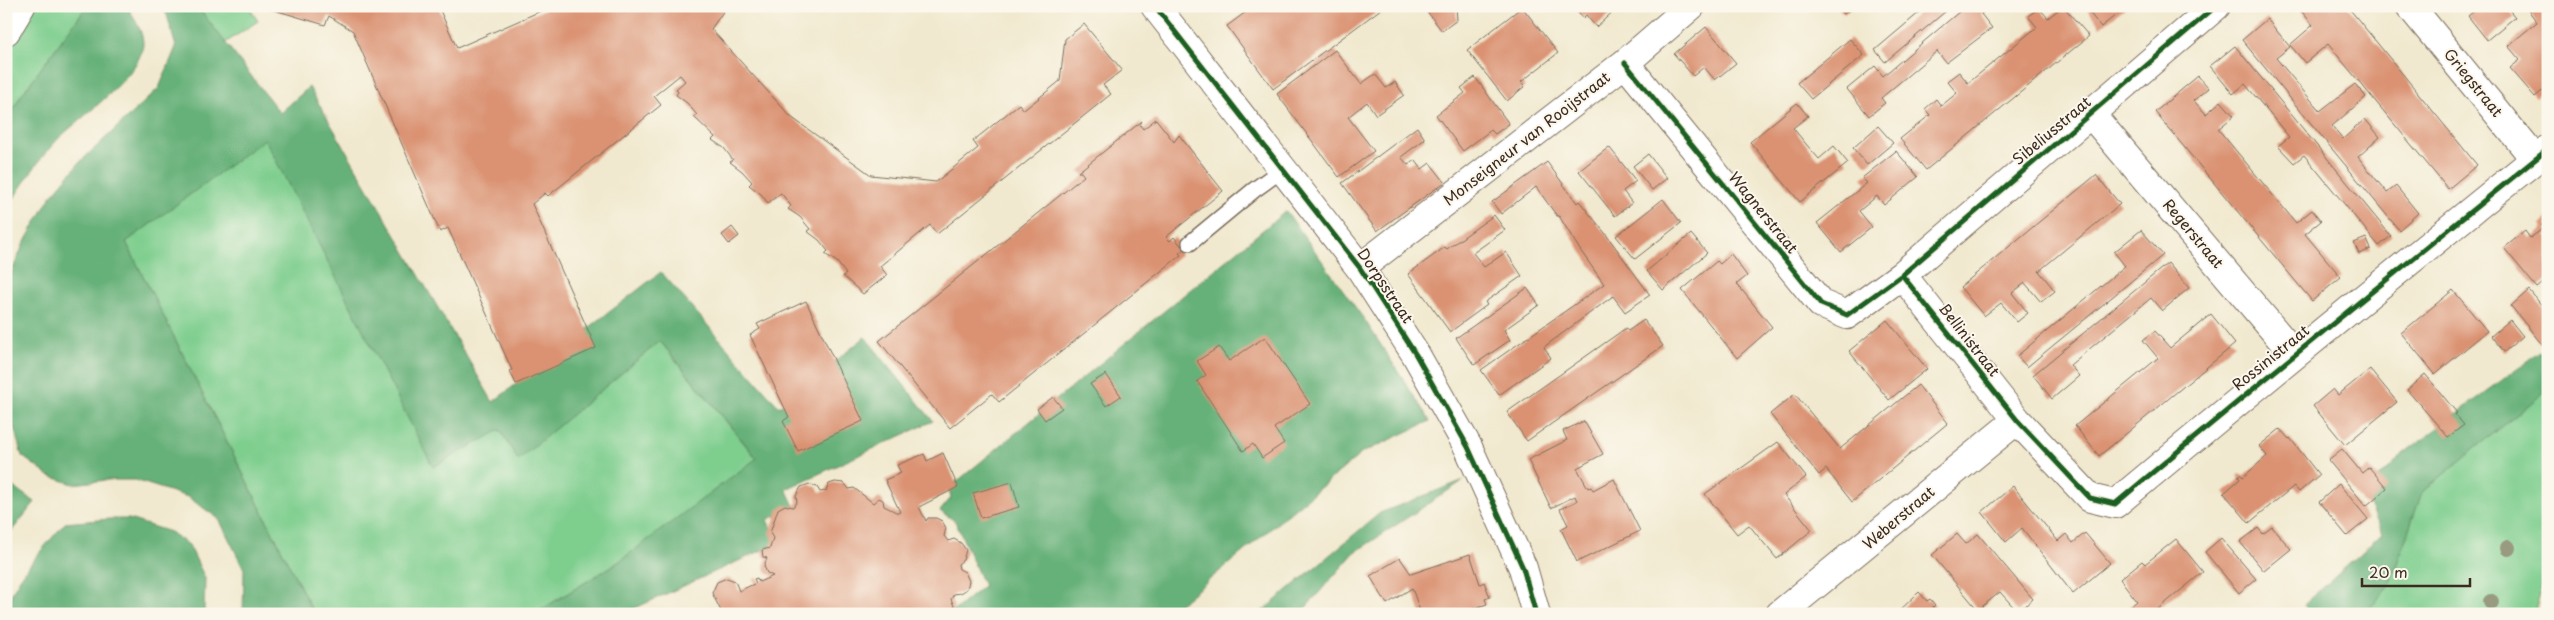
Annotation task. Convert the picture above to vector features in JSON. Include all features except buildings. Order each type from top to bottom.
[{"type":"street","points":[[6,30],[21,6]]},
{"type":"street","name":"Dorpsstraat","points":[[1155,6],[1360,268],[1416,355],[1468,447],[1523,568],[1536,614]]},
{"type":"street","name":"Monseigneur van Rooijstraat","points":[[1360,268],[1625,63],[1691,6]]},
{"type":"street","name":"Sibeliusstraat","points":[[1902,275],[2216,6]]},
{"type":"street","name":"Griegstraat","points":[[2410,6],[2542,154]]},
{"type":"street","name":"Wagnerstraat","points":[[1625,63],[1821,304],[1847,315],[1902,275]]},
{"type":"street","name":"Regerstraat","points":[[2091,114],[2294,354]]},
{"type":"street","name":"Rossinistraat","points":[[2017,420],[2090,498],[2115,504],[2294,354],[2342,318],[2542,154]]},
{"type":"street","name":"Bellinistraat","points":[[1902,275],[2017,420]]},
{"type":"street","name":"Weberstraat","points":[[1780,614],[2017,420]]},
{"type":"lane","points":[[1190,243],[1254,190],[1283,169]]},
{"type":"green space","points":[[32,6],[87,6],[20,97],[6,123],[6,46]]},
{"type":"green space","points":[[87,6],[127,6],[142,35],[143,45],[139,57],[120,83],[50,148],[17,192],[6,211],[6,123],[20,97]]},
{"type":"green space","points":[[162,6],[197,6],[280,113],[309,87],[493,402],[661,272],[779,407],[865,337],[933,421],[786,489],[794,506],[767,520],[778,543],[622,614],[534,614],[617,563],[757,458],[660,341],[518,460],[500,430],[433,467],[265,139],[126,242],[314,614],[243,614],[244,569],[219,519],[188,497],[135,480],[107,480],[73,484],[49,476],[22,456],[12,421],[6,365],[6,286],[23,245],[51,196],[80,162],[159,88],[176,47],[167,15]]},
{"type":"green space","points":[[197,6],[248,6],[258,21],[225,43]]},
{"type":"green space","points":[[265,138],[433,466],[501,429],[518,459],[660,341],[757,459],[617,563],[534,614],[314,614],[126,242]]},
{"type":"green space","points":[[1286,211],[1366,322],[1430,421],[1362,453],[1168,614],[950,614],[984,586],[955,521],[940,511],[951,498],[949,488]]},
{"type":"green space","points":[[2548,346],[2548,389],[2422,492],[2389,586],[2365,614],[2311,614],[2304,605],[2382,534],[2364,493],[2404,453]]},
{"type":"green space","points":[[2548,389],[2548,568],[2534,614],[2365,614],[2389,586],[2422,492]]},
{"type":"green space","points":[[1464,480],[1354,553],[1300,614],[1259,614],[1380,513]]},
{"type":"green space","points":[[6,482],[35,502],[6,538]]},
{"type":"green space","points":[[129,519],[170,532],[189,545],[205,578],[204,614],[6,614],[8,603],[20,579],[38,554],[65,523]]},
{"type":"cycle path","points":[[1155,6],[1360,268],[1416,355],[1468,447],[1523,568],[1536,614]]},
{"type":"cycle path","points":[[1625,63],[1821,304],[1847,315],[1902,275],[2216,6]]},
{"type":"cycle path","points":[[1902,275],[2017,420],[2090,498],[2115,504],[2548,149]]}]
